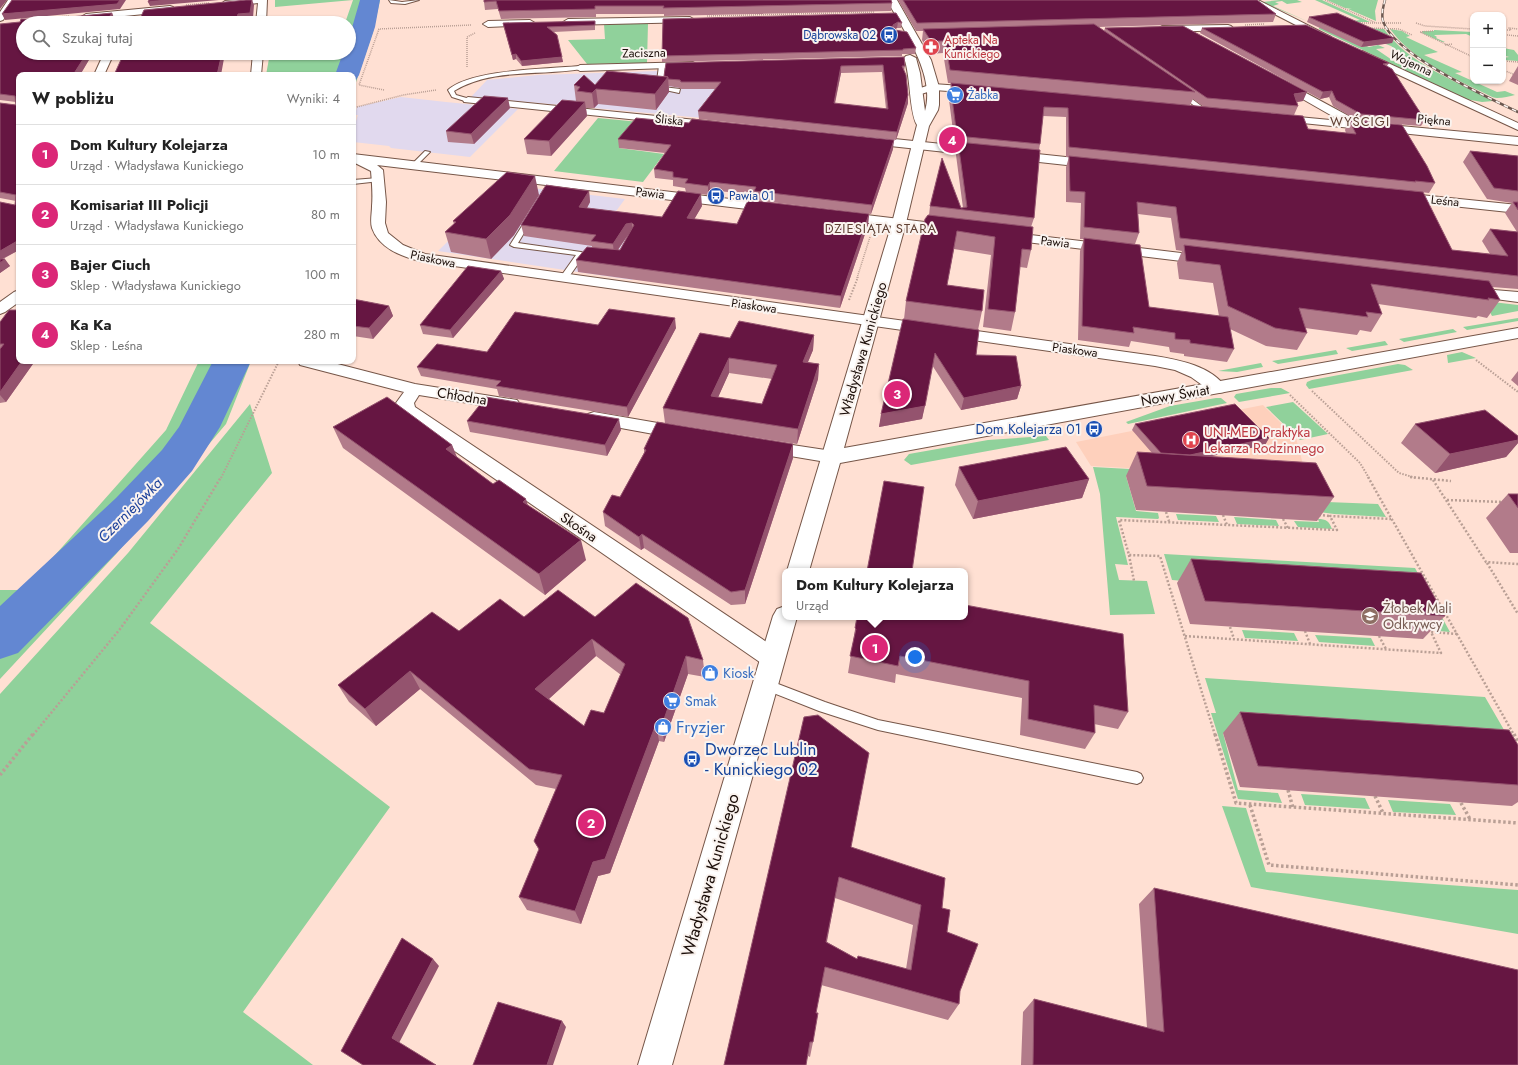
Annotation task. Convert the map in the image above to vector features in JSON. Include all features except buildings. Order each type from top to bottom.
[{"type":"main road","name":"Władysława Kunickiego","points":[[799,568],[832,457],[898,223],[918,146],[924,126],[932,110],[933,87],[925,60],[911,36],[894,15],[881,6]]},
{"type":"main road","name":"Władysława Kunickiego","points":[[894,15],[898,34]]},
{"type":"main road","points":[[905,48],[906,61],[918,92],[920,114],[924,126]]},
{"type":"main road","name":"Nowy Świat","points":[[832,457],[1518,333]]},
{"type":"main road","name":"Władysława Kunickiego","points":[[656,1065],[784,620]]},
{"type":"street","points":[[0,18],[12,0]]},
{"type":"street","points":[[216,5],[263,0],[262,16]]},
{"type":"street","points":[[1251,0],[1333,40]]},
{"type":"street","points":[[88,16],[130,9],[176,8]]},
{"type":"street","points":[[127,16],[130,9]]},
{"type":"street","points":[[561,22],[703,19]]},
{"type":"street","points":[[488,24],[538,23]]},
{"type":"street","points":[[1154,30],[1239,26]]},
{"type":"street","points":[[1286,26],[1304,26]]},
{"type":"street","points":[[1183,29],[1202,39]]},
{"type":"street","points":[[898,34],[911,36],[926,35]]},
{"type":"street","name":"Wojenna","points":[[1354,50],[1518,127]]},
{"type":"street","points":[[100,72],[106,60]]},
{"type":"street","points":[[256,72],[257,60]]},
{"type":"street","points":[[906,61],[925,60]]},
{"type":"street","name":"Zaciszna","points":[[580,68],[701,65]]},
{"type":"street","points":[[1271,77],[1360,126]]},
{"type":"street","points":[[918,92],[933,87],[946,86],[985,90]]},
{"type":"street","name":"Śliska","points":[[468,100],[575,106],[727,126]]},
{"type":"street","points":[[1182,110],[1210,112]]},
{"type":"street","name":"Piękna","points":[[1268,117],[1518,141]]},
{"type":"street","points":[[851,139],[1106,165]]},
{"type":"street","name":"Pawia","points":[[356,158],[432,167],[550,186],[787,210]]},
{"type":"street","points":[[356,159],[365,162],[377,170],[385,179],[411,169],[432,167]]},
{"type":"street","name":"Piaskowa","points":[[385,179],[378,228],[386,239],[406,253],[424,258],[563,279],[1174,364],[1197,372],[1218,388]]},
{"type":"street","name":"Leśna","points":[[1391,196],[1518,209]]},
{"type":"street","points":[[826,214],[967,231]]},
{"type":"street","name":"Pawia","points":[[991,234],[1220,262]]},
{"type":"street","points":[[1456,290],[1518,298]]},
{"type":"street","points":[[0,309],[16,297]]},
{"type":"street","name":"Chłodna","points":[[318,364],[415,388],[525,407]]},
{"type":"street","name":"Skośna","points":[[415,388],[405,403],[407,410],[768,671]]},
{"type":"street","points":[[580,416],[699,436]]},
{"type":"street","points":[[754,445],[832,457]]},
{"type":"lane","points":[[391,0],[399,4],[417,0]]},
{"type":"lane","points":[[660,88],[662,66]]},
{"type":"lane","points":[[468,100],[452,97],[451,90],[470,81],[502,75],[580,68]]},
{"type":"lane","points":[[653,88],[678,90],[677,92]]},
{"type":"lane","points":[[1176,91],[1210,112]]},
{"type":"lane","points":[[414,165],[427,152]]},
{"type":"lane","points":[[356,182],[385,179]]},
{"type":"lane","points":[[536,209],[514,245],[585,255],[563,279]]},
{"type":"lane","points":[[768,671],[823,706],[878,725],[1137,778]]},
{"type":"path","points":[[1325,0],[1376,23]]},
{"type":"path","points":[[1345,9],[1352,8]]},
{"type":"path","points":[[1352,23],[1401,23]]},
{"type":"path","points":[[1416,23],[1425,26],[1470,29]]},
{"type":"path","points":[[466,71],[468,58],[467,37],[488,24]]},
{"type":"path","points":[[384,90],[359,85],[379,29],[488,24]]},
{"type":"path","points":[[1239,26],[1268,24]]},
{"type":"path","points":[[1367,28],[1399,29],[1412,36]]},
{"type":"path","points":[[1506,30],[1518,29]]},
{"type":"path","points":[[1433,31],[1422,30],[1420,32],[1445,45],[1470,55]]},
{"type":"path","points":[[1507,35],[1518,36]]},
{"type":"path","points":[[1445,45],[1452,44]]},
{"type":"path","points":[[1506,61],[1518,62]]},
{"type":"path","points":[[1506,71],[1518,76]]},
{"type":"path","points":[[356,107],[403,95],[453,88]]},
{"type":"path","points":[[1476,360],[1518,392]]},
{"type":"path","points":[[0,775],[120,628],[178,549],[222,476],[277,364]]},
{"type":"path","points":[[1312,391],[1399,473],[1412,478],[1451,481]]},
{"type":"path","points":[[1290,395],[1360,463],[1518,742]]},
{"type":"path","points":[[1434,480],[1518,614]]},
{"type":"path","points":[[1446,500],[1507,502]]},
{"type":"path","points":[[1166,512],[1169,521]]},
{"type":"path","points":[[1223,515],[1227,525]]},
{"type":"path","points":[[1314,515],[1391,519]]},
{"type":"path","points":[[1134,581],[1129,554],[1119,520],[1169,521],[1337,530],[1330,516]]},
{"type":"path","points":[[1283,519],[1288,528]]},
{"type":"path","points":[[1129,554],[1160,556],[1236,803],[1518,823]]},
{"type":"path","points":[[1486,562],[1518,564]]},
{"type":"path","points":[[1230,626],[1234,639]]},
{"type":"path","points":[[1305,631],[1310,644]]},
{"type":"path","points":[[1185,636],[1441,653],[1431,632],[1458,634]]},
{"type":"path","points":[[1379,636],[1386,649]]},
{"type":"path","points":[[1288,790],[1293,808]]},
{"type":"path","points":[[1375,796],[1383,813]]},
{"type":"path","points":[[1461,803],[1470,820]]},
{"type":"path","points":[[1250,805],[1269,865],[1518,884]]},
{"type":"shaded area","points":[[716,69],[725,120],[471,97],[487,80],[538,75]]},
{"type":"shaded area","points":[[401,97],[518,109],[470,157],[356,142],[356,121],[358,115],[356,115],[357,107]]},
{"type":"shaded area","points":[[506,185],[625,199],[608,222],[659,238],[632,280],[438,251]]},
{"type":"shaded area","name":"UNI-MED Praktyka Lekarza Rodzinnego","points":[[1263,405],[1296,438],[1308,478],[1091,466],[1076,442]]},
{"type":"green space","points":[[275,0],[353,0],[275,7]]},
{"type":"green space","points":[[353,0],[380,0],[373,32],[356,82],[356,72],[267,72],[269,60],[356,60],[356,16],[347,16]]},
{"type":"green space","points":[[1297,0],[1302,2],[1287,4],[1282,1],[1275,2],[1279,4],[1273,6],[1309,22],[1262,2]]},
{"type":"green space","points":[[1315,0],[1322,0],[1370,22],[1355,22],[1353,21],[1360,20]]},
{"type":"green space","points":[[1327,0],[1378,0],[1375,11],[1376,21],[1348,9],[1352,9],[1345,8]]},
{"type":"green space","points":[[648,23],[647,63],[587,64],[568,40],[605,39],[604,24]]},
{"type":"green space","points":[[1321,27],[1369,47],[1378,45],[1385,48],[1376,49],[1398,64],[1418,66],[1391,46],[1378,41],[1362,28],[1384,29],[1406,52],[1420,62],[1434,71],[1493,101],[1482,102],[1465,99],[1319,29]]},
{"type":"green space","points":[[1390,29],[1402,31],[1410,36],[1406,37],[1438,52],[1424,55],[1462,72],[1455,73],[1470,80],[1470,84],[1479,84],[1497,92],[1505,91],[1515,95],[1495,98],[1488,95],[1431,65],[1409,49]]},
{"type":"green space","points":[[1423,31],[1470,32],[1470,36],[1466,34],[1434,35],[1437,37],[1436,38],[1445,42],[1442,42],[1422,33]]},
{"type":"green space","points":[[1506,49],[1514,50],[1518,55],[1518,61],[1506,60],[1506,58],[1509,57],[1506,56]]},
{"type":"green space","points":[[598,118],[640,122],[619,148],[664,154],[643,182],[554,171]]},
{"type":"green space","points":[[1484,301],[1518,305],[1518,311],[1492,316]]},
{"type":"green space","points":[[1518,318],[1518,321],[1467,330],[1463,327]]},
{"type":"green space","points":[[1453,329],[1457,332],[1404,342],[1399,339]]},
{"type":"green space","points":[[1385,341],[1388,345],[1352,351],[1346,348]]},
{"type":"green space","points":[[1336,350],[1338,354],[1278,364],[1272,361]]},
{"type":"green space","points":[[1462,352],[1476,358],[1448,363],[1447,355]]},
{"type":"green space","points":[[1261,363],[1263,367],[1237,372],[1218,371]]},
{"type":"green space","points":[[198,364],[250,364],[226,424],[117,553],[0,679],[0,590],[24,590],[166,430]]},
{"type":"green space","points":[[1398,364],[1405,365],[1413,370],[1309,389],[1306,385],[1307,382],[1312,380]]},
{"type":"green space","points":[[1271,388],[1281,388],[1290,393],[1239,402],[1234,397],[1236,394]]},
{"type":"green space","points":[[1221,398],[1227,403],[1128,424],[1126,422],[1170,406]]},
{"type":"green space","points":[[1293,402],[1328,434],[1300,440],[1266,407]]},
{"type":"green space","points":[[250,404],[272,473],[150,623],[390,807],[243,1012],[313,1065],[0,1065],[0,694],[128,553]]},
{"type":"green space","points":[[1046,436],[1049,440],[911,465],[904,460],[909,454],[988,440]]},
{"type":"green space","points":[[1093,467],[1315,479],[1327,502],[1378,504],[1386,517],[1334,514],[1312,511],[1126,476],[1136,511],[1158,513],[1159,518],[1116,517],[1128,565],[1115,564],[1119,580],[1147,581],[1155,614],[1110,615],[1100,494]]},
{"type":"green space","points":[[1176,514],[1216,516],[1219,522],[1178,520]]},
{"type":"green space","points":[[1234,517],[1276,520],[1279,526],[1237,524]]},
{"type":"green space","points":[[1318,519],[1327,521],[1332,529],[1298,527],[1294,521],[1319,522]]},
{"type":"green space","points":[[1164,554],[1415,568],[1450,632],[1439,631],[1436,624],[1196,582],[1172,580]]},
{"type":"green space","points":[[1242,630],[1294,633],[1298,641],[1245,638]]},
{"type":"green space","points":[[1315,635],[1371,638],[1375,646],[1319,642]]},
{"type":"green space","points":[[1205,678],[1485,697],[1518,754],[1223,733],[1238,790],[1278,793],[1282,803],[1238,799],[1211,713],[1216,713]]},
{"type":"green space","points":[[1301,794],[1365,798],[1370,809],[1305,805]]},
{"type":"green space","points":[[1388,800],[1450,804],[1456,815],[1393,812]]},
{"type":"green space","points":[[1222,806],[1246,808],[1266,872],[1518,890],[1518,934],[1251,887]]},
{"type":"waterway","name":"Czerniejówka","points":[[356,50],[364,27],[370,0]]},
{"type":"waterway","name":"Czerniejówka","points":[[348,72],[352,60]]},
{"type":"waterway","name":"Czerniejówka","points":[[0,638],[120,522],[166,473],[187,447],[200,427],[231,364]]},
{"type":"railway","points":[[1385,0],[1382,13],[1383,21],[1390,34],[1404,47],[1422,60],[1464,85],[1518,112]]},
{"type":"place","name":"Dąbrowska 02","points":[[889,35]]},
{"type":"place","name":"Apteka Na Kunickiego","points":[[931,47]]},
{"type":"place","name":"Żabka","points":[[955,95]]},
{"type":"place","name":"Ka Ka","points":[[952,140]]},
{"type":"place","name":"Pawia 01","points":[[716,196]]},
{"type":"place","name":"Bajer Ciuch","points":[[897,394]]},
{"type":"place","name":"Dom Kolejarza 01","points":[[1094,429]]},
{"type":"place","name":"UNI-MED Praktyka Lekarza Rodzinnego","points":[[1191,440]]},
{"type":"place","name":"Żłobek Mali Odkrywcy","points":[[1370,616]]},
{"type":"place","name":"Dom Kultury Kolejarza","points":[[875,648]]},
{"type":"place","name":"Kiosk","points":[[710,673]]},
{"type":"place","name":"Smak","points":[[672,701]]},
{"type":"place","name":"Fryzjer","points":[[663,727]]},
{"type":"place","name":"Dworzec Lublin - Kunickiego 02","points":[[692,759]]},
{"type":"place","name":"Komisariat III Policji","points":[[591,823]]},
{"type":"district","name":"WYŚCIGI","points":[[1360,121]]},
{"type":"district","name":"DZIESIĄTA STARA","points":[[881,228]]}]
